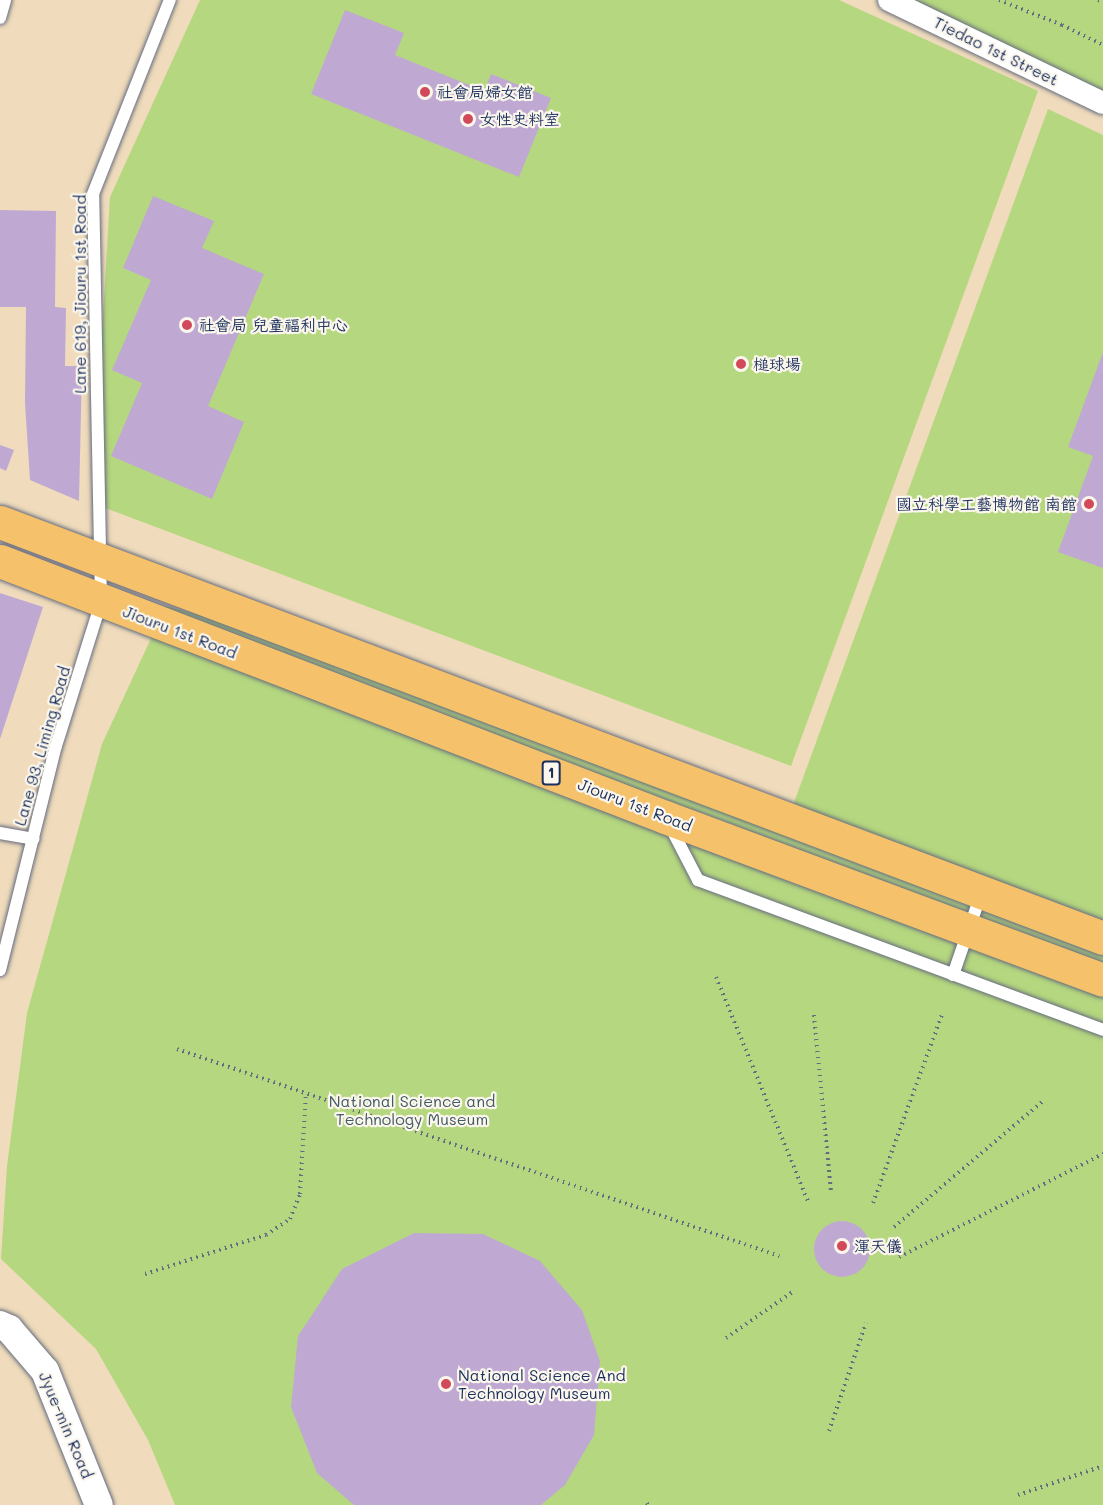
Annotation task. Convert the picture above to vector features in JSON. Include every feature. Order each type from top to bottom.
[{"type":"main road","name":"1","points":[[0,522],[1103,938]]},
{"type":"main road","name":"Jiouru 1st Road","points":[[0,561],[101,602],[1103,980]]},
{"type":"street","name":"Tiedao 1st Street","points":[[889,0],[1103,103]]},
{"type":"street","name":"Jyue-min Road","points":[[0,1325],[9,1329],[45,1371],[99,1505]]},
{"type":"lane","points":[[0,18],[5,0]]},
{"type":"lane","name":"Lane 619, Jiouru 1st Road","points":[[101,602],[102,561],[93,194],[170,0]]},
{"type":"lane","name":"Lane 93, Liming Road","points":[[0,970],[56,746],[101,602]]},
{"type":"lane","points":[[665,816],[698,880],[1103,1030]]},
{"type":"lane","points":[[0,833],[33,839]]},
{"type":"lane","points":[[953,975],[981,893]]},
{"type":"path","points":[[999,0],[1062,25],[1103,45]]},
{"type":"path","points":[[1098,0],[1103,3]]},
{"type":"path","points":[[717,977],[808,1201]]},
{"type":"path","points":[[873,1203],[942,1014]]},
{"type":"path","points":[[814,1015],[831,1192]]},
{"type":"path","points":[[177,1049],[779,1256]]},
{"type":"path","points":[[145,1274],[266,1235],[290,1219],[300,1194],[306,1092]]},
{"type":"path","points":[[894,1227],[1043,1101]]},
{"type":"path","points":[[899,1257],[1103,1154]]},
{"type":"path","points":[[726,1338],[794,1291]]},
{"type":"path","points":[[829,1431],[866,1323]]},
{"type":"path","points":[[1018,1495],[1103,1466]]},
{"type":"green space","points":[[200,0],[839,0],[1038,91],[791,766],[92,503],[110,197]]},
{"type":"green space","points":[[885,0],[1103,0],[1103,102]]},
{"type":"green space","name":"National Science and Technology Museum","points":[[1048,109],[1103,135],[1103,1505],[175,1505],[148,1440],[96,1349],[1,1259],[7,1166],[27,1013],[102,744],[166,606],[224,621],[785,827]]},
{"type":"building","name":"社會局婦女館","points":[[345,10],[404,33],[395,55],[484,91],[491,74],[551,98],[519,177],[311,94]]},
{"type":"building","name":"社會局 兒童福利中心","points":[[153,196],[214,221],[202,248],[264,274],[208,406],[244,422],[212,499],[111,456],[142,383],[112,370],[151,280],[123,268]]},
{"type":"building","points":[[0,210],[56,211],[55,307],[66,308],[65,366],[82,366],[79,501],[30,480],[25,403],[26,307],[0,307]]},
{"type":"building","name":"國立科學工藝博物館 南館","points":[[1103,352],[1103,568],[1058,552],[1093,456],[1068,447]]},
{"type":"building","points":[[0,445],[14,450],[6,471],[0,468]]},
{"type":"building","points":[[0,593],[43,607],[0,739]]},
{"type":"building","name":"渾天儀","points":[[842,1221],[857,1226],[865,1234],[870,1249],[865,1264],[857,1272],[842,1277],[827,1272],[819,1264],[814,1249],[819,1234],[827,1226]]},
{"type":"building","name":"National Science And Technology Museum","points":[[414,1233],[483,1234],[540,1261],[582,1310],[600,1361],[594,1435],[565,1485],[541,1505],[354,1505],[317,1473],[291,1407],[298,1336],[342,1269]]},
{"type":"place","name":"社會局婦女館","points":[[425,92]]},
{"type":"place","name":"女性史料室","points":[[468,119]]},
{"type":"place","name":"社會局 兒童福利中心","points":[[187,325]]},
{"type":"place","name":"槌球場","points":[[741,364]]},
{"type":"place","name":"國立科學工藝博物館 南館","points":[[1089,504]]},
{"type":"place","name":"渾天儀","points":[[842,1246]]},
{"type":"place","name":"National Science And Technology Museum","points":[[446,1384]]}]
